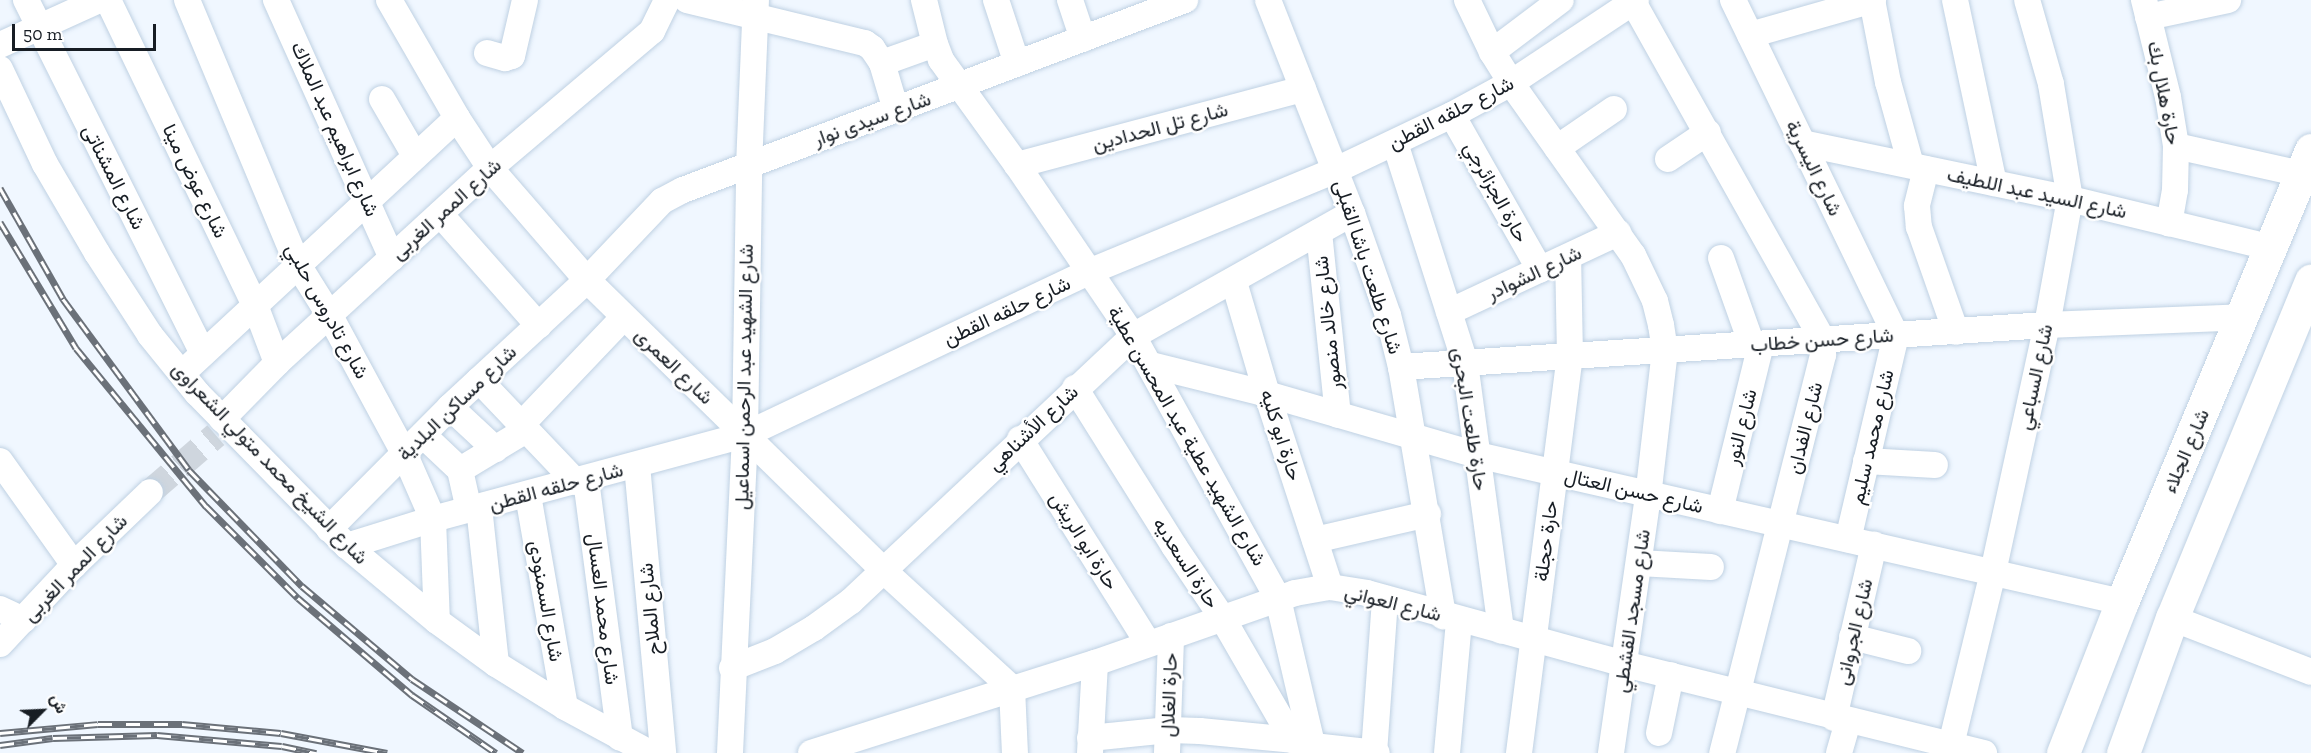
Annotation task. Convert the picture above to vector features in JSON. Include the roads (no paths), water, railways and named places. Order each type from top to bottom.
[{"type":"main road","name":"شارع الجلاء","points":[[2063,753],[2122,602],[2306,162]]},
{"type":"main road","points":[[2123,753],[2172,618],[2303,325],[2311,280]]},
{"type":"street","name":"شارع المشناتى","points":[[26,0],[203,353]]},
{"type":"street","points":[[0,45],[99,0]]},
{"type":"street","name":"شارع عوض مينا","points":[[108,0],[255,305],[277,363]]},
{"type":"street","name":"شارع تادروس حلبي","points":[[187,0],[298,265],[330,316],[404,453],[433,519]]},
{"type":"street","name":"شارع ابراهيم عبد الملاك","points":[[276,0],[392,258]]},
{"type":"street","name":"شارع العمرى","points":[[389,0],[457,118],[490,168],[587,280],[883,570],[1012,688]]},
{"type":"street","points":[[487,53],[507,58],[513,54],[525,0]]},
{"type":"street","name":"شارع الممر الغربى","points":[[222,419],[277,363],[490,168],[652,31],[667,0]]},
{"type":"street","points":[[687,0],[755,8],[856,39],[872,48],[882,63],[897,110]]},
{"type":"street","name":"شارع الشهيد عطية عبد المحسن عطية","points":[[924,0],[941,60],[1017,165],[1133,336],[1278,599],[1307,746]]},
{"type":"street","points":[[996,0],[1017,64]]},
{"type":"street","points":[[1070,0],[1083,39]]},
{"type":"street","name":"شارع سيدى نوار","points":[[587,280],[662,201],[683,190],[961,87],[1083,39],[1156,5],[1185,0]]},
{"type":"street","name":"شارع طلعت باشا القبلى","points":[[1268,0],[1352,213],[1381,294],[1401,367],[1428,514],[1451,618],[1447,753]]},
{"type":"street","name":"شارع مسجد القشطي","points":[[1467,0],[1492,52],[1511,83],[1633,255],[1652,293],[1665,350],[1648,496],[1611,753]]},
{"type":"street","points":[[1492,52],[1561,0]]},
{"type":"street","name":"شارع اليسرية","points":[[1733,0],[1896,335]]},
{"type":"street","points":[[1750,35],[1872,0],[1888,82],[1918,167],[1918,227],[1956,332]]},
{"type":"street","points":[[1955,0],[1994,183]]},
{"type":"street","name":"شارع السباعي","points":[[1950,749],[1993,572],[2047,325],[2070,199],[2051,84],[2027,0]]},
{"type":"street","points":[[1634,1],[1823,340]]},
{"type":"street","name":"شارع حلقه القطن","points":[[347,546],[433,519],[745,435],[1091,272],[1336,170],[1395,143],[1511,83],[1634,1]]},
{"type":"street","points":[[2146,8],[2219,1]]},
{"type":"street","name":"شارع الشهيد عبد الرحمن اسماعيل","points":[[730,753],[732,668],[745,435],[749,166],[755,8]]},
{"type":"street","name":"حارة هلال بك","points":[[2146,8],[2168,97],[2176,146],[2175,190],[2169,223]]},
{"type":"street","points":[[882,63],[935,44]]},
{"type":"street","name":"شارع الشيخ محمد متولي الشعراوى","points":[[0,69],[45,164],[91,243],[150,334],[181,374],[222,419],[347,546],[437,621],[619,745]]},
{"type":"street","name":"شارع تل الحدادين","points":[[1017,165],[1303,89]]},
{"type":"street","points":[[381,99],[415,156]]},
{"type":"street","name":"شارع الشيخ محمد متولي الشعراوى","points":[[0,107],[42,189],[136,341],[168,384],[250,473],[341,562],[440,643],[546,714],[619,745],[650,753]]},
{"type":"street","points":[[1557,148],[1614,109]]},
{"type":"street","name":"حارة الجزائرجي","points":[[1452,115],[1540,270]]},
{"type":"street","points":[[181,374],[457,118]]},
{"type":"street","points":[[1668,159],[1707,132]]},
{"type":"street","name":"حارة طلعت البحرى","points":[[1395,143],[1465,363],[1501,631]]},
{"type":"street","name":"شارع السيد عبد اللطيف","points":[[1802,143],[2070,199],[2271,248]]},
{"type":"street","points":[[2176,146],[2306,162]]},
{"type":"street","name":"شارع الأشناهي","points":[[732,668],[775,651],[814,628],[850,601],[1020,439],[1133,336],[1234,282],[1352,213]]},
{"type":"street","points":[[440,214],[539,326]]},
{"type":"street","name":"شارع خالد منصور","points":[[1319,232],[1338,414]]},
{"type":"street","name":"شارع الشوادر","points":[[1449,312],[1618,233]]},
{"type":"street","name":"حارة حجلة","points":[[1519,753],[1570,357],[1568,257]]},
{"type":"street","points":[[1721,258],[1757,344]]},
{"type":"street","name":"شارع مساكن البلدية","points":[[329,529],[450,407],[587,280]]},
{"type":"street","name":"حارة ابو كليه","points":[[1234,282],[1267,394],[1330,587]]},
{"type":"street","points":[[459,470],[495,449],[524,428],[624,317]]},
{"type":"street","name":"شارع حسن خطاب","points":[[1401,367],[2047,325],[2242,317]]},
{"type":"street","name":"شارع محمد سليم","points":[[1848,539],[1896,335]]},
{"type":"street","name":"شارع الفدان","points":[[1722,753],[1823,356],[1823,340]]},
{"type":"street","name":"شارع النور","points":[[1720,511],[1757,344]]},
{"type":"street","name":"شارع حسن العتال","points":[[1151,365],[1267,394],[1477,455],[1648,496],[2122,602]]},
{"type":"street","points":[[479,380],[524,428],[581,481]]},
{"type":"street","name":"حارة السعديه","points":[[1075,388],[1174,546],[1307,746]]},
{"type":"street","points":[[450,407],[495,449]]},
{"type":"street","points":[[423,435],[459,470],[474,508],[496,663]]},
{"type":"street","name":"حارة ابو الريش","points":[[1020,439],[1160,640]]},
{"type":"street","points":[[0,461],[74,565]]},
{"type":"street","points":[[1866,461],[1935,465]]},
{"type":"street","name":"شارع الملاح","points":[[637,465],[663,753]]},
{"type":"street","name":"شارع محمد العسال","points":[[581,481],[619,745]]},
{"type":"street","name":"شارع الممر الغربى","points":[[0,644],[74,565],[150,492]]},
{"type":"street","name":"شارع السمنودى","points":[[528,495],[565,707]]},
{"type":"street","points":[[1315,540],[1428,514]]},
{"type":"street","points":[[433,519],[437,621]]},
{"type":"street","name":"شارع الجروانى","points":[[1839,753],[1852,637],[1874,545]]},
{"type":"street","points":[[1639,563],[1711,567]]},
{"type":"street","name":"شارع العواني","points":[[811,753],[1095,663],[1278,599],[1330,587],[1385,598],[1533,640],[1950,749],[1984,753]]},
{"type":"street","points":[[1095,663],[1090,745],[1168,742],[1307,746],[1375,753],[1385,598]]},
{"type":"street","points":[[0,609],[24,620]]},
{"type":"street","points":[[2172,618],[2311,672]]},
{"type":"street","points":[[1852,637],[1908,651]]},
{"type":"street","name":"حارة الغلال","points":[[1160,640],[1168,742]]},
{"type":"street","points":[[1659,733],[1671,675]]},
{"type":"street","points":[[1012,688],[1016,753]]},
{"type":"tunnel","points":[[150,492],[216,435]]},
{"type":"railway","points":[[0,188],[63,299],[189,470],[302,586],[412,679],[523,753]]},
{"type":"railway","points":[[0,222],[76,348],[206,506],[298,598],[412,695],[496,753]]},
{"type":"railway","points":[[0,733],[98,724],[182,724],[281,733],[387,753]]},
{"type":"railway","points":[[0,745],[53,738],[157,735],[282,746],[316,753]]}]
